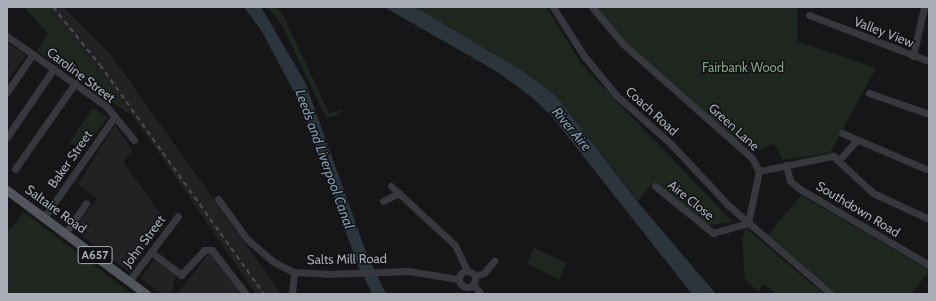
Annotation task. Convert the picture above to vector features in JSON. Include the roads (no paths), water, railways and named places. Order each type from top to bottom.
[{"type":"main road","name":"Saltaire Road","points":[[8,193],[45,216],[146,294]]},
{"type":"street","name":"Coach Road","points":[[553,7],[584,56],[616,95],[748,223]]},
{"type":"street","name":"Green Lane","points":[[592,7],[623,44],[752,158],[759,171],[748,223]]},
{"type":"street","points":[[913,56],[924,7]]},
{"type":"street","name":"Valley View","points":[[809,15],[870,43],[929,61]]},
{"type":"street","name":"Caroline Street","points":[[7,36],[75,83],[115,116],[134,140]]},
{"type":"street","points":[[7,92],[33,54]]},
{"type":"street","points":[[7,137],[54,68]]},
{"type":"street","points":[[15,169],[75,83]]},
{"type":"street","points":[[869,92],[929,114]]},
{"type":"street","name":"Baker Street","points":[[45,216],[115,116]]},
{"type":"street","points":[[842,133],[926,169]]},
{"type":"street","points":[[839,160],[857,140]]},
{"type":"street","points":[[759,171],[833,156],[873,193],[929,219]]},
{"type":"street","name":"Southdown Road","points":[[786,165],[790,181],[800,189],[929,265]]},
{"type":"street","points":[[391,186],[455,245],[467,271],[475,276]]},
{"type":"street","name":"Aire Close","points":[[655,186],[713,233],[748,223]]},
{"type":"street","points":[[383,201],[399,193]]},
{"type":"street","name":"Salts Mill Road","points":[[218,199],[247,239],[272,261],[294,272],[356,274],[387,270],[458,279],[463,287],[473,285],[481,294]]},
{"type":"street","points":[[66,232],[86,203]]},
{"type":"street","name":"John Street","points":[[129,281],[178,216]]},
{"type":"street","points":[[748,223],[831,294]]},
{"type":"street","points":[[151,252],[181,275],[204,250],[212,250],[246,294]]},
{"type":"street","points":[[475,276],[484,273],[494,261]]},
{"type":"street","points":[[458,279],[467,271]]},
{"type":"street","points":[[292,294],[294,272]]},
{"type":"street","points":[[473,285],[475,276]]},
{"type":"water","name":"Leeds and Liverpool Canal","points":[[244,7],[261,7],[305,82],[366,252],[386,294],[373,294],[358,266],[301,105],[261,30]]},
{"type":"water","name":"River Aire","points":[[384,7],[415,7],[521,70],[556,96],[641,206],[716,294],[692,294],[550,114],[529,95],[496,71]]},
{"type":"railway","points":[[53,7],[100,65],[264,294]]},
{"type":"park label","name":"Fairbank Wood","points":[[743,67]]}]
